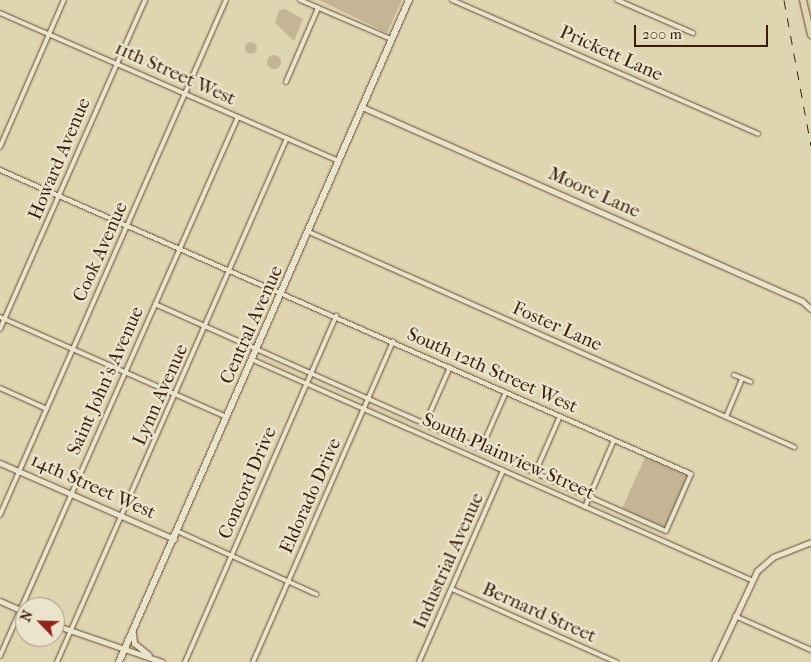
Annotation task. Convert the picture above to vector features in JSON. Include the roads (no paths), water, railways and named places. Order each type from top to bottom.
[{"type":"main road","name":"Central Avenue","points":[[119,662],[258,350],[409,0]]},
{"type":"main road","points":[[804,0],[811,35]]},
{"type":"street","points":[[0,147],[64,0]]},
{"type":"street","name":"Howard Avenue","points":[[0,329],[2,318],[60,196],[145,0]]},
{"type":"street","name":"Cook Avenue","points":[[0,515],[226,0]]},
{"type":"street","points":[[300,0],[391,39]]},
{"type":"street","name":"Prickett Lane","points":[[452,0],[758,134]]},
{"type":"street","points":[[617,0],[693,33]]},
{"type":"street","points":[[286,82],[318,8]]},
{"type":"street","name":"11th Street West","points":[[0,13],[339,161]]},
{"type":"street","name":"Moore Lane","points":[[362,107],[802,301],[811,309]]},
{"type":"street","name":"Saint John's Avenue","points":[[28,597],[124,372],[238,117]]},
{"type":"street","name":"Lynn Avenue","points":[[57,662],[206,327],[287,138]]},
{"type":"street","name":"South 12th Street West","points":[[0,170],[282,292],[691,474],[666,531]]},
{"type":"street","name":"Foster Lane","points":[[309,232],[794,447]]},
{"type":"street","name":"South Plainview Street","points":[[154,304],[666,531]]},
{"type":"street","name":"Concord Drive","points":[[185,662],[336,316]]},
{"type":"street","points":[[2,318],[228,417]]},
{"type":"street","name":"Eldorado Drive","points":[[253,662],[393,341]]},
{"type":"street","name":"South Plainview Street","points":[[253,360],[751,580]]},
{"type":"street","points":[[425,424],[450,367]]},
{"type":"street","points":[[734,375],[751,382]]},
{"type":"street","points":[[726,417],[742,379]]},
{"type":"street","points":[[0,388],[47,408]]},
{"type":"street","points":[[481,449],[506,392]]},
{"type":"street","points":[[535,473],[560,416]]},
{"type":"street","points":[[585,507],[614,440]]},
{"type":"street","name":"14th Street West","points":[[0,463],[174,539]]},
{"type":"street","name":"Industrial Avenue","points":[[419,662],[503,470]]},
{"type":"street","points":[[177,532],[316,594]]},
{"type":"street","points":[[714,662],[751,580],[774,557],[811,542]]},
{"type":"street","name":"Bernard Street","points":[[452,589],[616,662]]},
{"type":"street","points":[[0,601],[15,608]]},
{"type":"street","points":[[735,616],[811,650]]},
{"type":"street","name":"Saint John's Avenue","points":[[0,656],[15,625]]},
{"type":"street","points":[[134,629],[134,643],[153,658]]},
{"type":"street","points":[[65,630],[162,662]]},
{"type":"railway","points":[[784,0],[811,146]]}]
